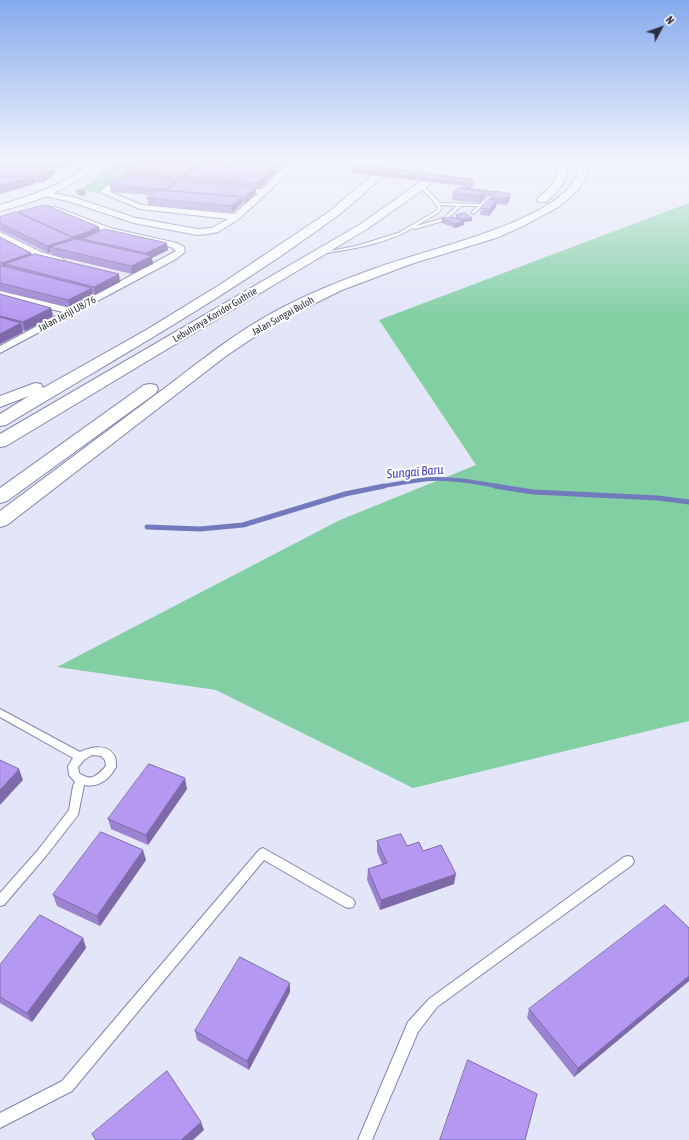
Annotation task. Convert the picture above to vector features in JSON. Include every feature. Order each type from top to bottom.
[{"type":"highway","name":"Lebuhraya Koridor Guthrie","points":[[0,421],[151,333],[226,287],[332,214]]},
{"type":"highway","name":"Lebuhraya Koridor Guthrie","points":[[0,442],[363,227],[381,214]]},
{"type":"highway","name":"Jalan Sungai Buloh","points":[[0,497],[207,348],[256,316],[346,273],[380,260],[490,226],[516,214]]},
{"type":"highway","name":"Jalan Sungai Buloh","points":[[0,522],[221,353],[270,320],[337,287],[407,261],[495,234],[537,214]]},
{"type":"highway","points":[[226,287],[273,271],[314,248],[351,220]]},
{"type":"highway","points":[[0,402],[94,365]]},
{"type":"street","name":"Jalan Jeriji U8/76","points":[[0,221],[27,214]]},
{"type":"street","name":"Jalan Jeriji U8/76","points":[[0,350],[177,255],[181,249],[174,245],[107,230],[69,214]]},
{"type":"street","points":[[116,214],[134,220],[197,232],[217,229],[238,214]]},
{"type":"street","points":[[199,214],[234,218]]},
{"type":"street","points":[[0,235],[38,254],[70,263]]},
{"type":"street","points":[[120,275],[134,278]]},
{"type":"street","points":[[0,294],[71,311]]},
{"type":"lane","points":[[319,253],[380,241],[408,230],[433,214]]},
{"type":"lane","points":[[408,230],[445,219],[450,214]]},
{"type":"lane","points":[[0,713],[80,756]]},
{"type":"lane","points":[[91,751],[103,752],[110,758],[111,767],[104,776],[93,782],[81,781],[74,775],[73,766],[80,756],[91,751]]},
{"type":"lane","points":[[0,901],[42,853],[74,812],[78,786],[81,781]]},
{"type":"lane","points":[[0,1121],[67,1086],[263,853],[349,903]]},
{"type":"lane","points":[[365,1140],[413,1027],[433,1003],[628,861]]},
{"type":"green space","points":[[659,214],[689,214],[689,721],[413,788],[216,690],[57,667],[340,520],[476,465],[379,320]]},
{"type":"building","points":[[9,214],[21,214],[73,238],[47,246],[0,223],[0,217]]},
{"type":"building","points":[[23,214],[68,214],[99,227],[73,237]]},
{"type":"building","points":[[467,214],[472,218],[462,219],[456,215]]},
{"type":"building","points":[[452,217],[464,221],[455,224],[442,219]]},
{"type":"building","points":[[105,229],[167,243],[146,253],[83,239]]},
{"type":"building","points":[[0,237],[31,253],[2,263],[0,262]]},
{"type":"building","points":[[76,239],[152,256],[131,266],[50,247]]},
{"type":"building","points":[[35,254],[119,274],[94,287],[5,264]]},
{"type":"building","points":[[3,266],[92,288],[68,300],[0,283],[0,267]]},
{"type":"building","points":[[0,294],[51,308],[23,322],[0,316]]},
{"type":"building","points":[[0,317],[21,323],[0,334]]},
{"type":"building","points":[[0,760],[19,769],[0,790]]},
{"type":"building","points":[[149,764],[185,778],[146,835],[108,819]]},
{"type":"building","points":[[101,832],[143,850],[97,916],[53,895]]},
{"type":"building","points":[[401,834],[407,846],[419,842],[423,851],[441,845],[456,874],[381,900],[368,869],[387,863],[377,841]]},
{"type":"building","points":[[665,905],[689,928],[689,976],[578,1068],[529,1009]]},
{"type":"building","points":[[40,915],[83,938],[27,1013],[0,997],[0,965]]},
{"type":"building","points":[[240,957],[290,983],[247,1061],[195,1031]]},
{"type":"building","points":[[468,1060],[537,1094],[525,1140],[440,1140]]},
{"type":"building","points":[[167,1071],[201,1122],[181,1140],[96,1140],[92,1134]]},
{"type":"waterway","name":"Sungai Baru","points":[[380,487],[418,480],[449,479],[502,487]]},
{"type":"waterway","name":"Sungai Baru","points":[[380,487],[384,486]]},
{"type":"waterway","name":"Sungai Baru","points":[[495,486],[533,492],[658,498],[689,502]]},
{"type":"waterway","name":"Sungai Baru","points":[[147,527],[200,529],[243,525],[345,494],[380,487]]}]
